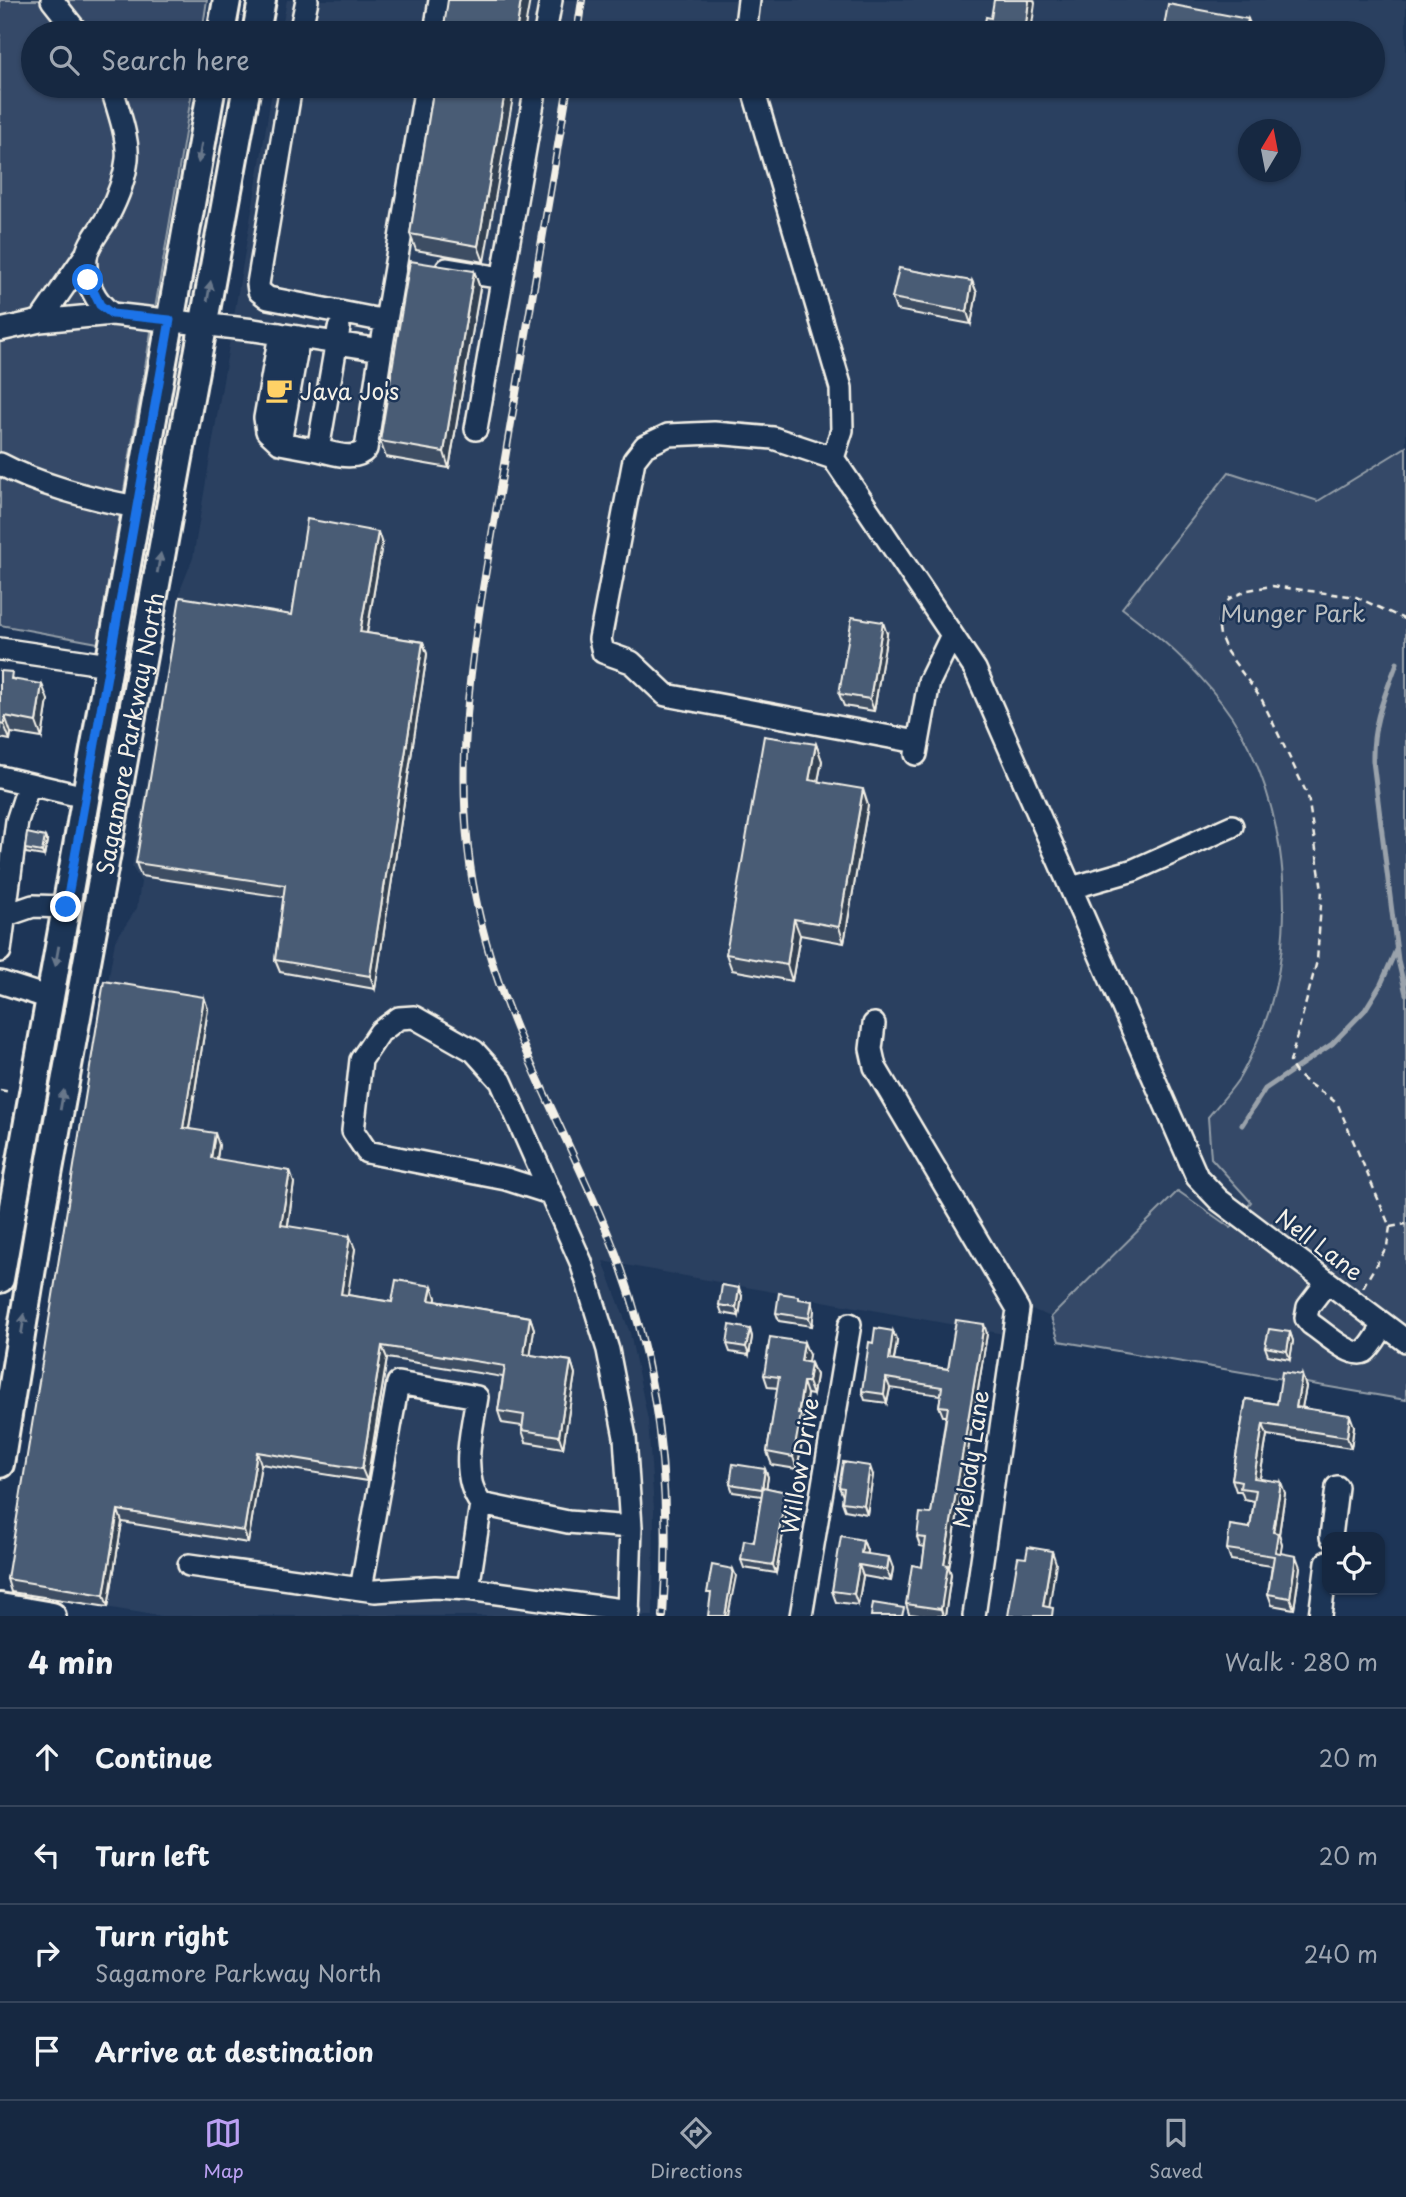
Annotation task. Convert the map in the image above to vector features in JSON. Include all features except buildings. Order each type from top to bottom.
[{"type":"main road","points":[[223,21],[227,0]]},
{"type":"main road","points":[[258,21],[262,0]]},
{"type":"main road","name":"Sagamore Parkway North","points":[[0,1279],[6,1207],[50,998],[210,98]]},
{"type":"main road","name":"Sagamore Parkway North","points":[[0,1464],[40,1219],[245,98]]},
{"type":"main road","points":[[0,1607],[52,1616]]},
{"type":"street","points":[[52,0],[69,21]]},
{"type":"street","points":[[303,21],[307,0]]},
{"type":"street","points":[[437,21],[440,0]]},
{"type":"street","points":[[547,21],[551,0]]},
{"type":"street","points":[[746,21],[749,0]]},
{"type":"street","points":[[40,321],[85,257],[122,184],[127,157],[115,98]]},
{"type":"street","points":[[289,98],[259,291],[268,298],[386,321]]},
{"type":"street","points":[[289,335],[265,418],[267,431],[280,443],[354,457],[363,454],[366,449],[424,98]]},
{"type":"street","points":[[476,429],[534,98]]},
{"type":"street","points":[[756,98],[841,388],[842,430],[833,458],[773,438],[714,433],[668,435],[645,446],[634,460],[600,639],[603,652],[631,662],[666,695],[917,748],[929,682],[952,635]]},
{"type":"street","points":[[85,257],[88,280],[94,295],[100,305],[112,314]]},
{"type":"street","points":[[396,260],[502,278]]},
{"type":"street","points":[[318,450],[342,313]]},
{"type":"street","points":[[0,330],[40,321],[112,314],[289,335],[381,350]]},
{"type":"street","name":"Nell Lane","points":[[833,458],[975,669],[1197,1177],[1219,1200],[1406,1340]]},
{"type":"street","points":[[0,464],[15,472],[90,496],[137,507]]},
{"type":"street","points":[[0,649],[109,665]]},
{"type":"street","points":[[0,777],[86,797]]},
{"type":"street","points":[[0,951],[17,821],[29,784]]},
{"type":"street","points":[[1071,888],[1134,870],[1232,826]]},
{"type":"street","points":[[4,916],[33,906],[66,907]]},
{"type":"street","points":[[0,982],[50,998]]},
{"type":"street","points":[[189,1565],[375,1591],[435,1587],[468,1589],[629,1614],[631,1527],[625,1437],[608,1350],[581,1262],[501,1081],[474,1051],[414,1017],[399,1018],[380,1032],[361,1060],[359,1072],[353,1131],[367,1152],[506,1179],[550,1193]]},
{"type":"street","name":"Melody Lane","points":[[874,1024],[871,1049],[875,1068],[1018,1309],[974,1616]]},
{"type":"street","points":[[1327,1282],[1308,1307],[1306,1318],[1311,1324],[1350,1352],[1361,1353],[1384,1325]]},
{"type":"street","name":"Willow Drive","points":[[801,1616],[850,1324]]},
{"type":"street","points":[[361,1589],[398,1383],[477,1397],[470,1445],[470,1481],[481,1504],[568,1522],[631,1527]]},
{"type":"street","points":[[1332,1532],[1337,1487]]},
{"type":"street","points":[[468,1589],[481,1504]]},
{"type":"street","points":[[1320,1616],[1323,1595]]},
{"type":"path","points":[[1353,1301],[1387,1246],[1390,1227],[1338,1105],[1292,1068],[1290,1056],[1317,961],[1322,890],[1308,796],[1262,701],[1227,652],[1218,623],[1230,598],[1248,590],[1272,586],[1356,597],[1406,620]]},
{"type":"path","points":[[0,1090],[15,1093]]},
{"type":"path","points":[[1390,1227],[1406,1224]]},
{"type":"shaded area","points":[[287,0],[1406,0],[1406,447],[1318,501],[1229,472],[1122,607],[1161,637],[1223,704],[1255,759],[1274,820],[1284,883],[1283,944],[1270,1008],[1239,1078],[1208,1117],[1211,1158],[1251,1201],[1231,1228],[1178,1191],[1051,1317],[1036,1311],[1009,1308],[1010,1318],[1004,1334],[603,1261],[630,1333],[648,1420],[654,1509],[653,1616],[161,1616],[11,1592],[11,1547],[115,941],[137,908],[141,882],[132,867],[181,588],[193,558],[271,98],[1385,98],[1385,21],[283,21]]},
{"type":"green space","points":[[0,0],[207,0],[204,21],[21,21],[21,98],[191,98],[98,643],[0,625]]},
{"type":"green space","name":"Munger Park","points":[[1406,447],[1406,1400],[1059,1341],[1051,1317],[1178,1191],[1231,1228],[1251,1202],[1211,1158],[1208,1117],[1238,1080],[1260,1033],[1279,970],[1283,930],[1284,889],[1280,848],[1259,770],[1242,734],[1221,702],[1187,663],[1122,608],[1229,472],[1318,501]]},
{"type":"waterway","points":[[1397,663],[1377,723],[1373,761],[1398,960],[1406,994]]},
{"type":"waterway","points":[[1242,1125],[1265,1089],[1332,1044],[1365,1010],[1381,984],[1396,950]]},
{"type":"railway","points":[[579,21],[582,0]]},
{"type":"railway","points":[[566,98],[475,640],[465,749],[465,804],[469,859],[490,956],[520,1038],[609,1236],[639,1328],[650,1375],[663,1471],[663,1616]]},
{"type":"place","name":"Java Jo's","points":[[279,390]]},
{"type":"route","points":[[66,907],[170,320],[112,314],[100,305],[88,280]]}]
